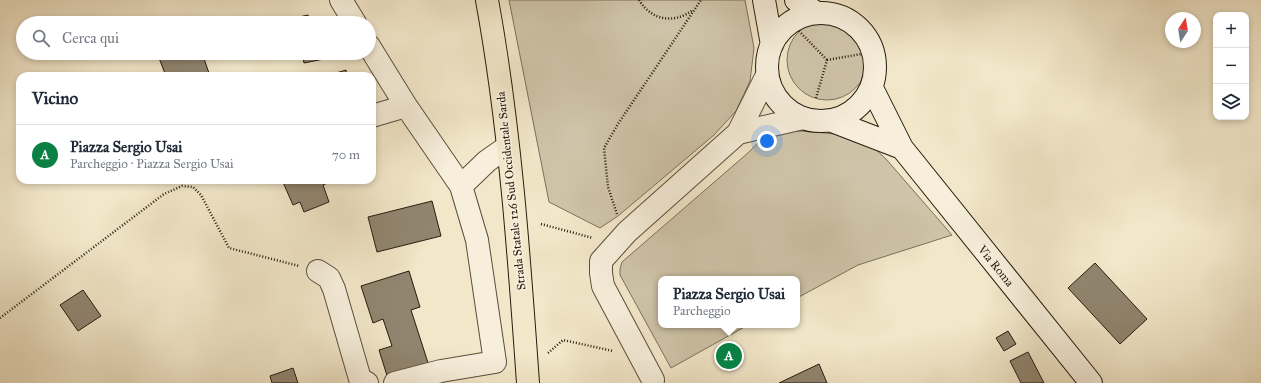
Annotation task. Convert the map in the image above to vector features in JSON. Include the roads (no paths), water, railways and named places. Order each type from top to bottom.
[{"type":"main road","name":"Strada Statale 126 Sud Occidentale Sarda","points":[[487,0],[493,37],[518,241],[528,383]]},
{"type":"street","points":[[341,0],[351,16]]},
{"type":"street","points":[[764,0],[772,45]]},
{"type":"street","points":[[796,0],[816,13]]},
{"type":"street","points":[[832,121],[849,114],[862,103],[872,88],[875,76],[874,51],[861,30],[841,16],[816,13],[805,15],[795,20],[778,35],[772,45],[767,60],[767,75],[772,89],[779,101],[790,111],[803,118],[817,121],[832,121],[902,148]]},
{"type":"street","points":[[376,57],[406,106],[461,186],[477,240],[495,362],[441,371],[395,383]]},
{"type":"street","points":[[653,380],[603,286],[600,273],[602,261],[627,232],[738,133],[767,75]]},
{"type":"street","name":"Via Roma","points":[[872,88],[902,148],[1091,383]]},
{"type":"street","points":[[376,115],[406,106]]},
{"type":"street","points":[[738,133],[803,118]]},
{"type":"street","points":[[461,186],[487,162],[507,147]]},
{"type":"street","points":[[318,271],[329,278],[334,289],[360,379],[367,383]]},
{"type":"place","name":"Piazza Sergio Usai","points":[[729,356]]}]
